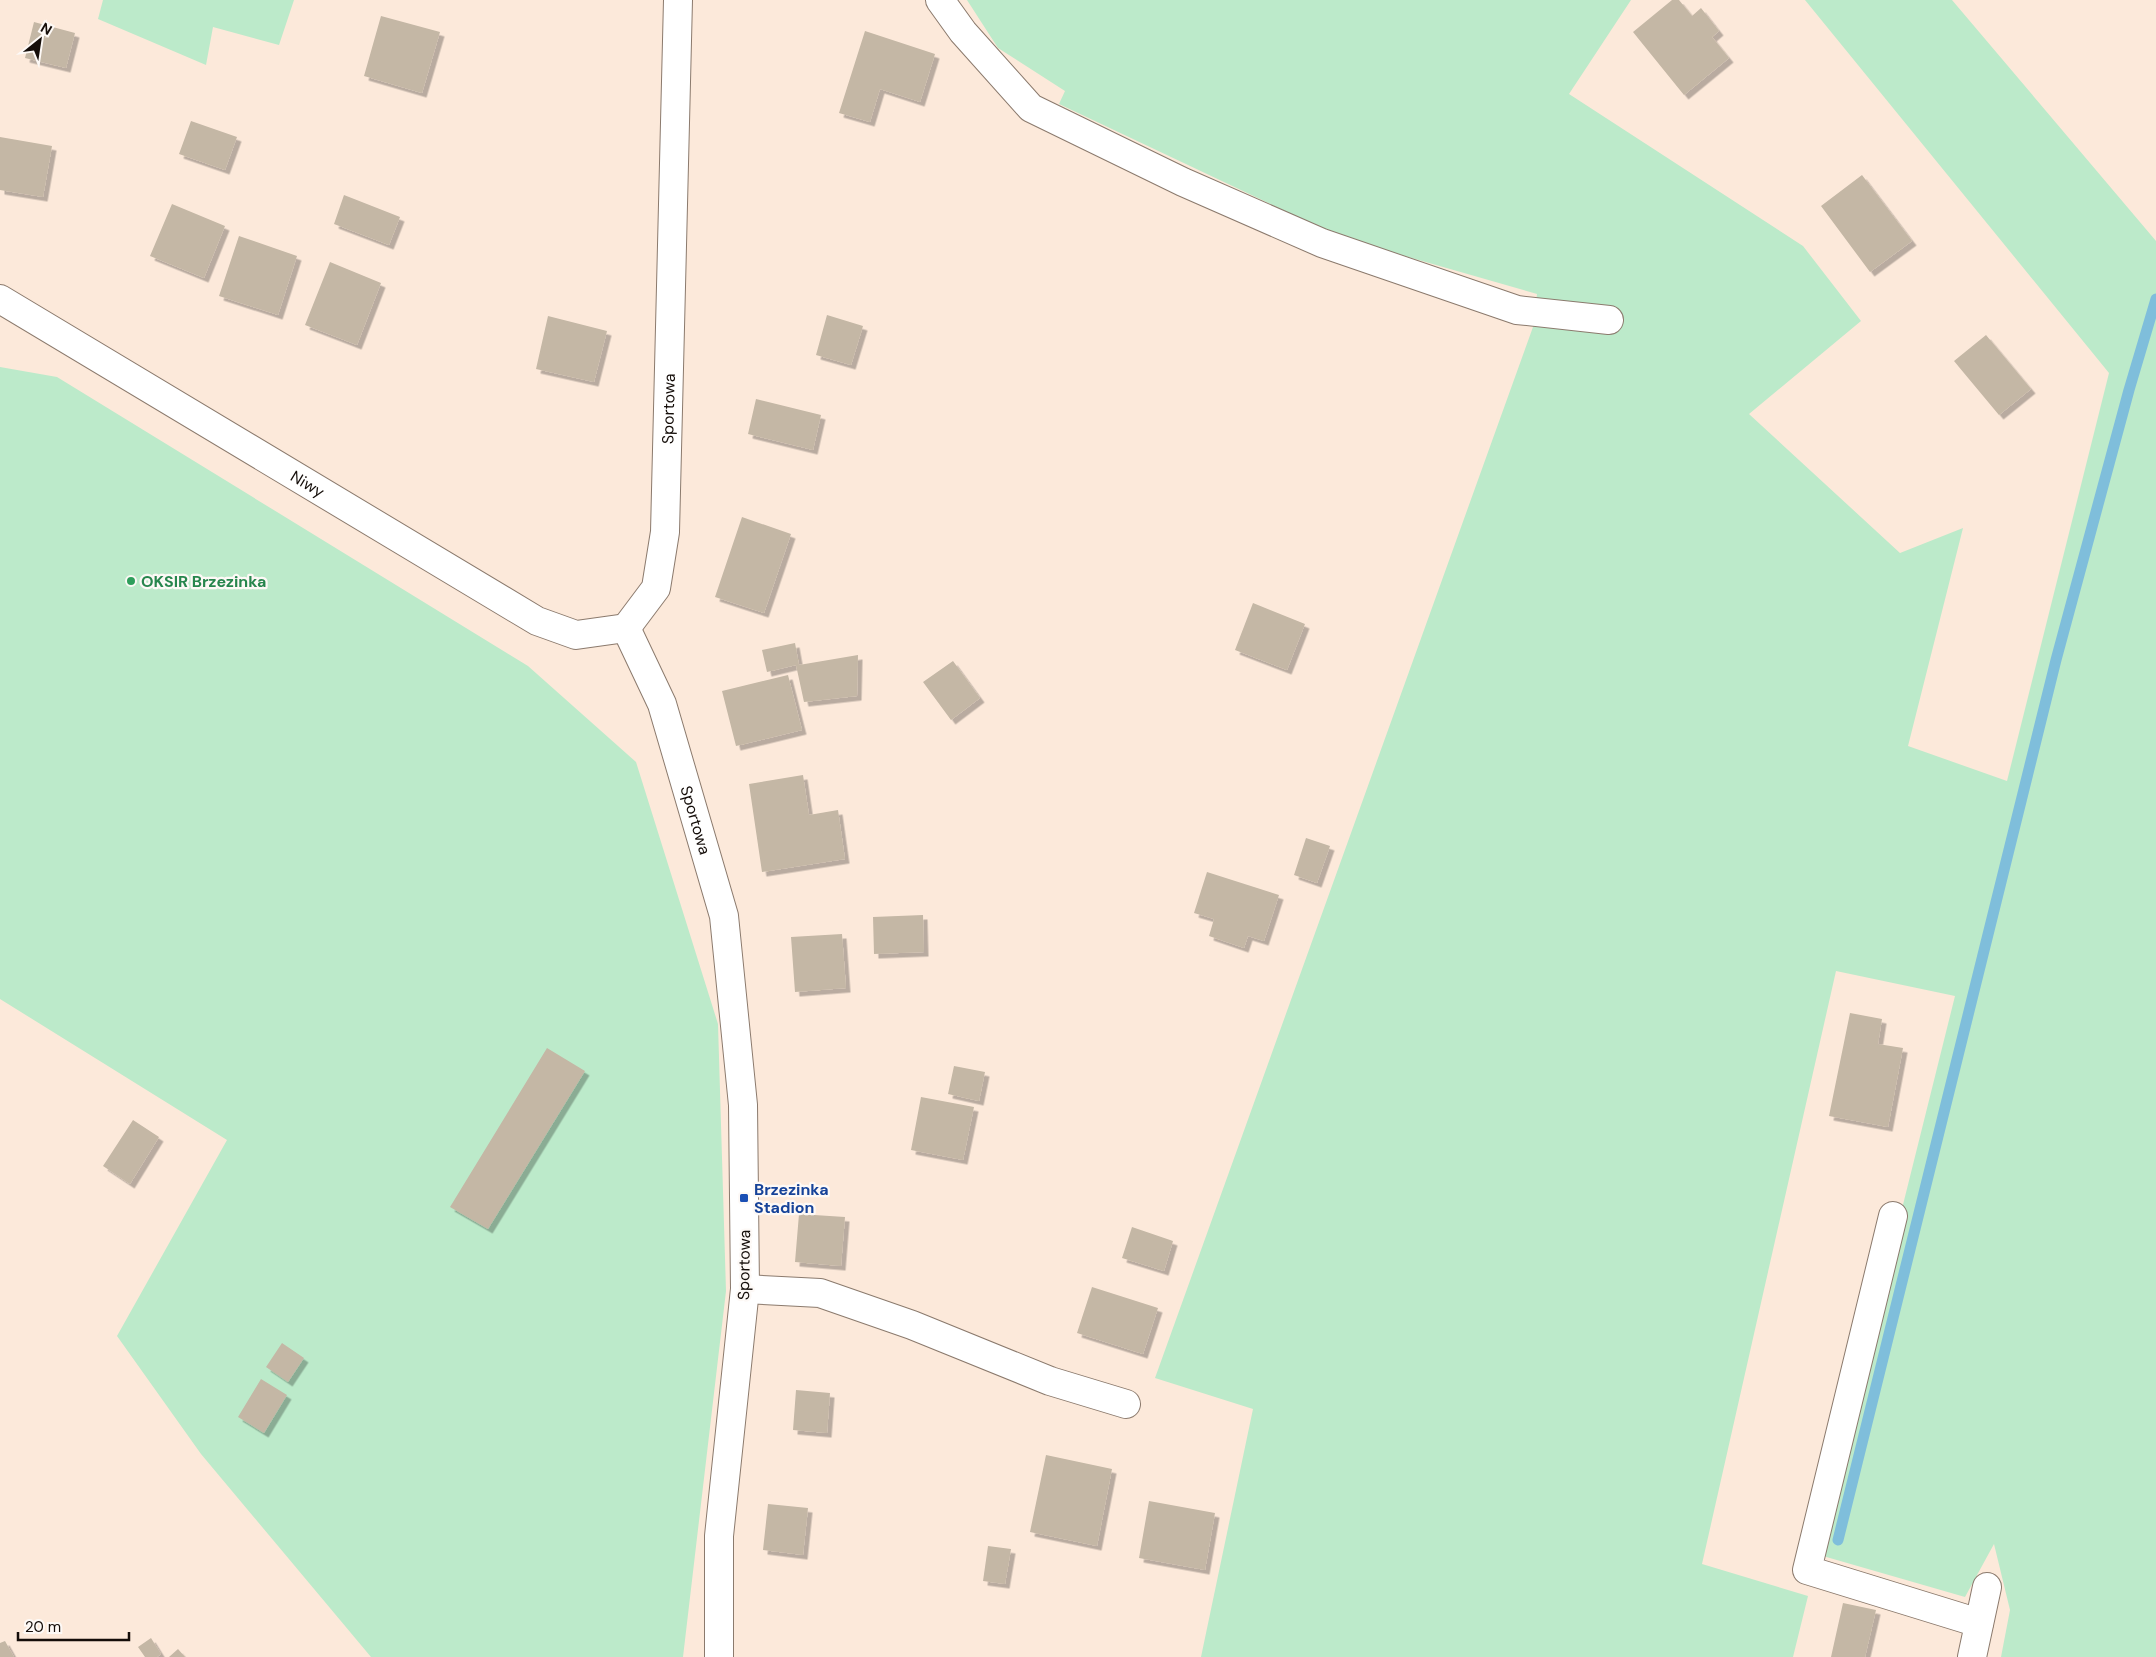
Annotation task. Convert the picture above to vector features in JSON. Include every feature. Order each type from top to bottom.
[{"type":"street","name":"Sportowa","points":[[678,0],[665,532],[656,588],[626,628],[662,704],[724,916],[743,1105],[745,1289],[719,1536],[719,1657]]},
{"type":"street","points":[[940,0],[963,32],[1031,108],[1183,182],[1322,243],[1518,310],[1609,320]]},
{"type":"street","name":"Niwy","points":[[0,299],[537,621],[576,635],[626,628]]},
{"type":"street","points":[[1893,1216],[1807,1570],[1979,1623]]},
{"type":"street","points":[[745,1289],[820,1293],[912,1325],[1050,1382],[1126,1404]]},
{"type":"street","points":[[1972,1657],[1987,1587]]},
{"type":"green space","points":[[103,0],[294,0],[279,45],[213,27],[206,65],[98,19]]},
{"type":"green space","points":[[967,0],[1631,0],[1569,94],[1803,246],[1861,321],[1749,414],[1900,553],[1963,528],[1908,746],[2007,781],[2109,373],[1805,0],[1952,0],[2156,241],[2156,1657],[2001,1657],[2010,1610],[1994,1544],[1965,1597],[1816,1554],[1955,996],[1836,971],[1702,1564],[1808,1596],[1793,1657],[1201,1657],[1253,1409],[1155,1378],[1533,327],[1537,294],[1342,238],[1059,104],[1065,91],[998,48]]},
{"type":"green space","points":[[0,367],[57,377],[528,666],[636,762],[718,1024],[726,1291],[683,1657],[371,1657],[201,1454],[117,1336],[227,1140],[0,999]]},
{"type":"building","points":[[1672,0],[1679,0],[1692,16],[1701,8],[1719,31],[1712,37],[1729,58],[1684,95],[1633,32]]},
{"type":"building","points":[[381,16],[440,32],[422,93],[364,76]]},
{"type":"building","points":[[34,22],[75,33],[66,68],[25,58]]},
{"type":"building","points":[[865,31],[935,54],[920,102],[880,89],[870,122],[839,113]]},
{"type":"building","points":[[191,121],[237,137],[225,170],[179,154]]},
{"type":"building","points":[[0,137],[52,146],[43,197],[0,190]]},
{"type":"building","points":[[1862,175],[1912,241],[1870,272],[1821,206]]},
{"type":"building","points":[[344,195],[400,217],[389,245],[334,224]]},
{"type":"building","points":[[172,204],[225,226],[204,278],[150,256]]},
{"type":"building","points":[[239,236],[297,256],[278,315],[219,296]]},
{"type":"building","points":[[330,262],[381,283],[357,345],[305,325]]},
{"type":"building","points":[[827,315],[863,326],[851,365],[816,355]]},
{"type":"building","points":[[548,316],[607,331],[594,382],[536,369]]},
{"type":"building","points":[[1986,335],[2031,389],[1999,415],[1954,361]]},
{"type":"building","points":[[756,399],[821,415],[813,450],[748,434]]},
{"type":"building","points":[[742,517],[791,534],[764,613],[715,597]]},
{"type":"building","points":[[1253,603],[1305,624],[1287,670],[1235,650]]},
{"type":"building","points":[[795,643],[799,665],[858,655],[857,696],[804,702],[796,665],[767,672],[762,650]]},
{"type":"building","points":[[953,661],[980,698],[951,720],[923,682]]},
{"type":"building","points":[[788,675],[802,730],[736,746],[722,691]]},
{"type":"building","points":[[803,775],[809,815],[838,810],[845,859],[762,872],[749,784]]},
{"type":"building","points":[[1306,838],[1330,846],[1317,883],[1294,875]]},
{"type":"building","points":[[1207,872],[1279,895],[1264,941],[1248,936],[1244,948],[1209,936],[1214,919],[1194,913]]},
{"type":"building","points":[[923,915],[924,952],[874,954],[873,917]]},
{"type":"building","points":[[842,934],[846,988],[795,992],[791,937]]},
{"type":"building","points":[[1850,1013],[1882,1019],[1878,1044],[1903,1048],[1888,1127],[1829,1116]]},
{"type":"building","points":[[547,1048],[585,1071],[488,1229],[450,1207]]},
{"type":"building","points":[[954,1066],[985,1072],[979,1101],[948,1094]]},
{"type":"building","points":[[921,1097],[974,1107],[963,1160],[911,1150]]},
{"type":"building","points":[[133,1120],[159,1137],[130,1184],[103,1166]]},
{"type":"building","points":[[799,1214],[845,1217],[841,1266],[795,1262]]},
{"type":"building","points":[[1132,1227],[1173,1241],[1164,1271],[1122,1258]]},
{"type":"building","points":[[1092,1287],[1158,1308],[1143,1354],[1077,1333]]},
{"type":"building","points":[[282,1343],[304,1358],[288,1382],[266,1367]]},
{"type":"building","points":[[261,1379],[287,1395],[264,1433],[238,1417]]},
{"type":"building","points":[[796,1390],[830,1393],[827,1433],[793,1430]]},
{"type":"building","points":[[1046,1455],[1112,1469],[1097,1546],[1030,1532]]},
{"type":"building","points":[[1149,1501],[1215,1513],[1205,1570],[1139,1558]]},
{"type":"building","points":[[768,1504],[808,1508],[803,1555],[763,1550]]},
{"type":"building","points":[[988,1546],[1011,1549],[1005,1584],[983,1581]]},
{"type":"building","points":[[1843,1603],[1876,1610],[1865,1657],[1831,1657]]},
{"type":"building","points":[[151,1638],[161,1654],[157,1657],[145,1657],[138,1647]]},
{"type":"building","points":[[5,1641],[14,1657],[0,1657],[0,1643]]},
{"type":"building","points":[[178,1649],[185,1657],[169,1657]]},
{"type":"waterway","points":[[1838,1540],[2056,660],[2129,390],[2156,299]]},
{"type":"place","name":"OKSIR Brzezinka","points":[[131,581]]},
{"type":"place","name":"Brzezinka Stadion","points":[[744,1198]]}]
